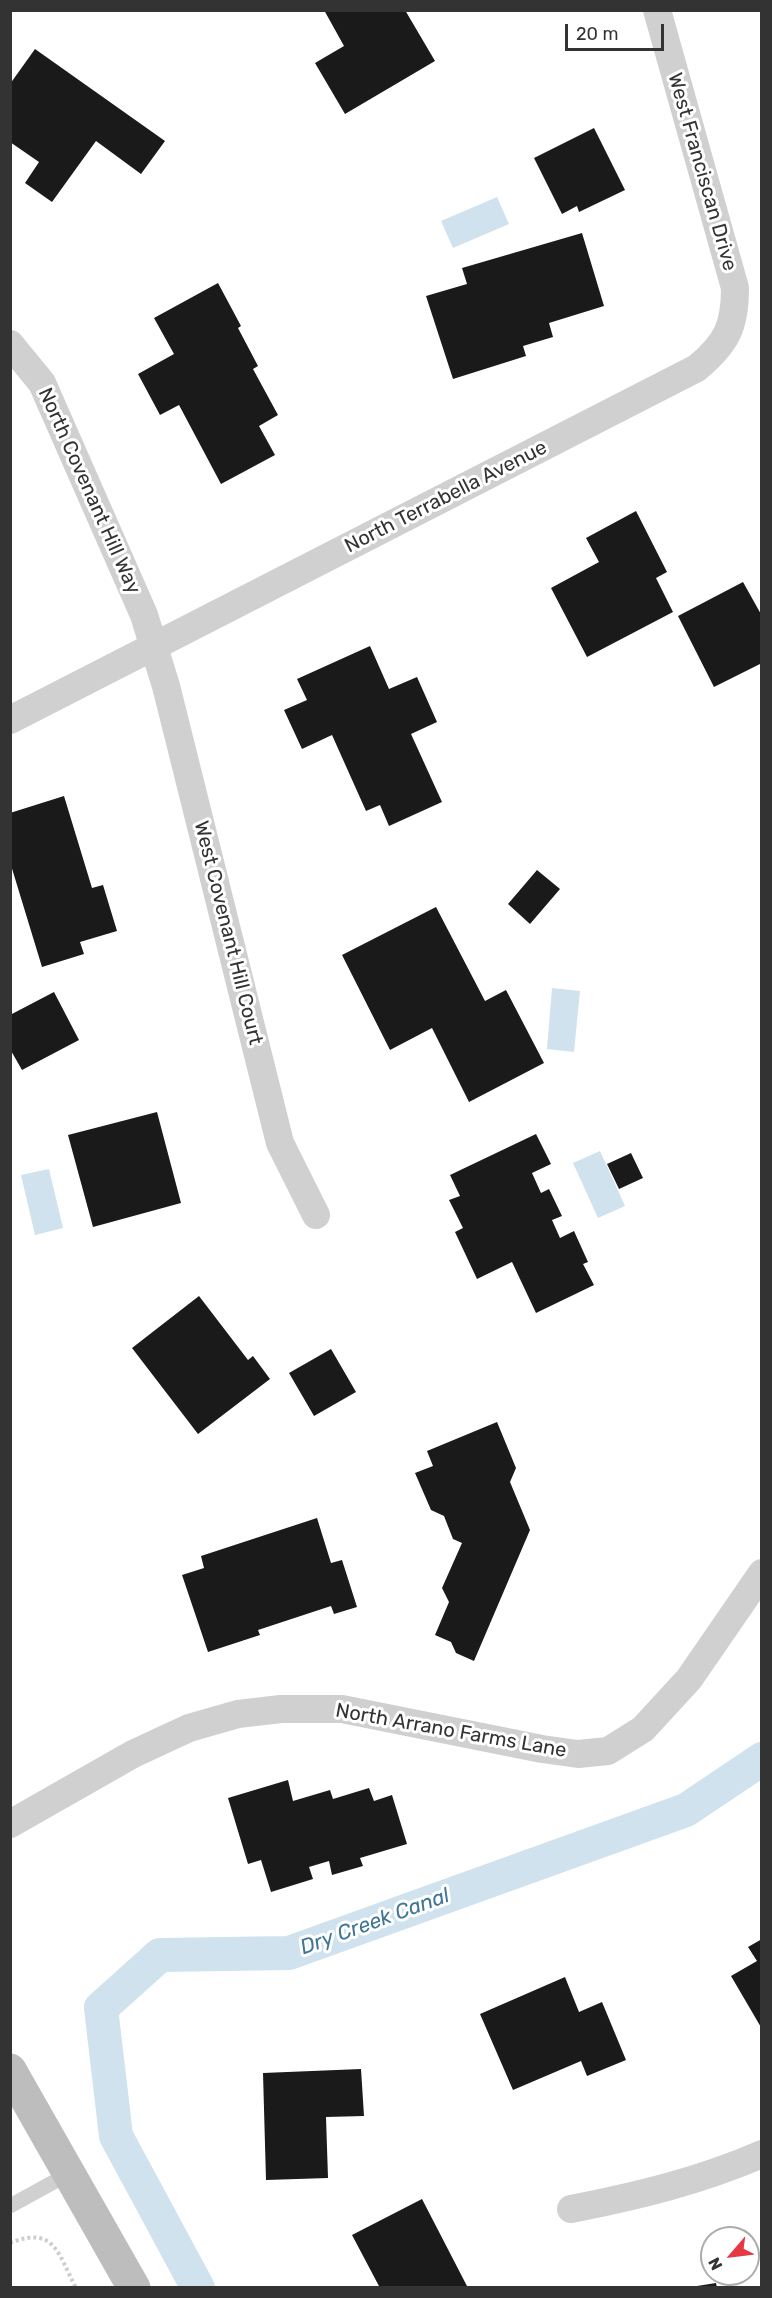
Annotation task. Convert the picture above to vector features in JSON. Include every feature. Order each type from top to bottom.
[{"type":"main road","points":[[10,2070],[134,2288]]},
{"type":"street","name":"West Franciscan Drive","points":[[657,10],[735,288],[735,311],[729,334]]},
{"type":"street","name":"North Terrabella Avenue","points":[[10,720],[698,368],[729,334]]},
{"type":"street","name":"North Covenant Hill Way","points":[[10,344],[42,383],[144,615],[154,646]]},
{"type":"street","name":"West Covenant Hill Court","points":[[154,646],[166,686],[280,1143],[316,1215]]},
{"type":"street","name":"North Arrano Farms Lane","points":[[10,1824],[133,1754],[189,1728],[248,1713],[280,1709],[342,1709],[542,1749],[578,1754],[608,1751],[643,1729],[689,1679],[762,1573]]},
{"type":"street","points":[[571,2209],[679,2184],[762,2154]]},
{"type":"lane","points":[[10,2206],[70,2174]]},
{"type":"path","points":[[10,2243],[34,2236],[45,2238],[53,2245],[76,2288]]},
{"type":"water","points":[[497,197],[509,224],[453,248],[441,221]]},
{"type":"water","points":[[552,988],[580,991],[574,1052],[547,1049]]},
{"type":"water","points":[[600,1151],[625,1206],[598,1218],[573,1163]]},
{"type":"water","points":[[49,1169],[63,1228],[35,1235],[21,1175]]},
{"type":"building","points":[[324,10],[405,10],[435,61],[345,114],[315,63],[344,46]]},
{"type":"building","points":[[35,49],[165,141],[141,174],[96,141],[52,202],[25,183],[39,162],[10,142],[10,84]]},
{"type":"building","points":[[594,128],[625,190],[579,212],[577,206],[562,214],[534,158]]},
{"type":"building","points":[[582,233],[604,306],[549,323],[553,337],[523,346],[526,356],[453,379],[426,296],[467,284],[462,268]]},
{"type":"building","points":[[218,283],[241,326],[238,328],[258,366],[253,369],[278,415],[259,426],[275,455],[221,484],[179,405],[160,415],[138,374],[174,354],[154,318]]},
{"type":"building","points":[[636,511],[667,572],[656,578],[673,612],[587,657],[551,588],[599,562],[586,538]]},
{"type":"building","points":[[743,582],[762,616],[762,663],[714,687],[678,616]]},
{"type":"building","points":[[370,646],[389,689],[417,677],[437,722],[411,734],[442,802],[389,826],[380,805],[366,811],[332,735],[302,749],[284,710],[307,700],[297,679]]},
{"type":"building","points":[[64,796],[92,888],[103,885],[117,931],[80,942],[84,954],[42,967],[10,862],[10,813]]},
{"type":"building","points":[[537,870],[560,889],[530,924],[508,904]]},
{"type":"building","points":[[436,907],[485,1001],[506,990],[544,1063],[469,1102],[432,1028],[390,1050],[342,955]]},
{"type":"building","points":[[54,992],[79,1040],[22,1070],[10,1049],[10,1015]]},
{"type":"building","points":[[157,1112],[181,1203],[93,1227],[68,1135]]},
{"type":"building","points":[[536,1134],[551,1164],[532,1173],[541,1193],[549,1189],[562,1216],[552,1220],[560,1238],[574,1231],[588,1262],[583,1264],[594,1285],[536,1313],[512,1262],[477,1279],[455,1232],[463,1228],[449,1200],[460,1196],[450,1175]]},
{"type":"building","points":[[631,1153],[643,1178],[619,1189],[607,1164]]},
{"type":"building","points":[[199,1296],[248,1360],[253,1356],[270,1379],[198,1434],[132,1348]]},
{"type":"building","points":[[331,1349],[356,1392],[314,1416],[289,1373]]},
{"type":"building","points":[[497,1422],[516,1468],[510,1482],[530,1530],[474,1661],[456,1653],[451,1642],[435,1635],[449,1602],[442,1588],[462,1543],[453,1539],[444,1516],[431,1510],[415,1473],[433,1466],[427,1451]]},
{"type":"building","points":[[317,1518],[331,1563],[342,1560],[357,1607],[334,1614],[331,1606],[258,1630],[260,1635],[208,1652],[182,1575],[204,1568],[201,1556]]},
{"type":"building","points":[[288,1780],[293,1801],[330,1790],[333,1799],[369,1788],[374,1801],[392,1795],[407,1844],[360,1858],[363,1866],[332,1875],[329,1861],[309,1867],[313,1879],[271,1892],[261,1860],[248,1864],[228,1798]]},
{"type":"building","points":[[762,1939],[762,2029],[731,1976],[757,1961],[748,1947]]},
{"type":"building","points":[[565,1977],[579,2012],[602,2002],[626,2060],[587,2076],[581,2061],[513,2090],[480,2014]]},
{"type":"building","points":[[361,2069],[364,2116],[326,2117],[328,2178],[266,2180],[263,2073]]},
{"type":"building","points":[[422,2199],[468,2288],[380,2288],[352,2235]]},
{"type":"building","points":[[697,2286],[717,2286],[717,2288],[697,2288]]},
{"type":"waterway","name":"Dry Creek Canal","points":[[198,2288],[116,2136],[101,2008],[160,1955],[289,1953],[686,1810],[762,1759]]}]
